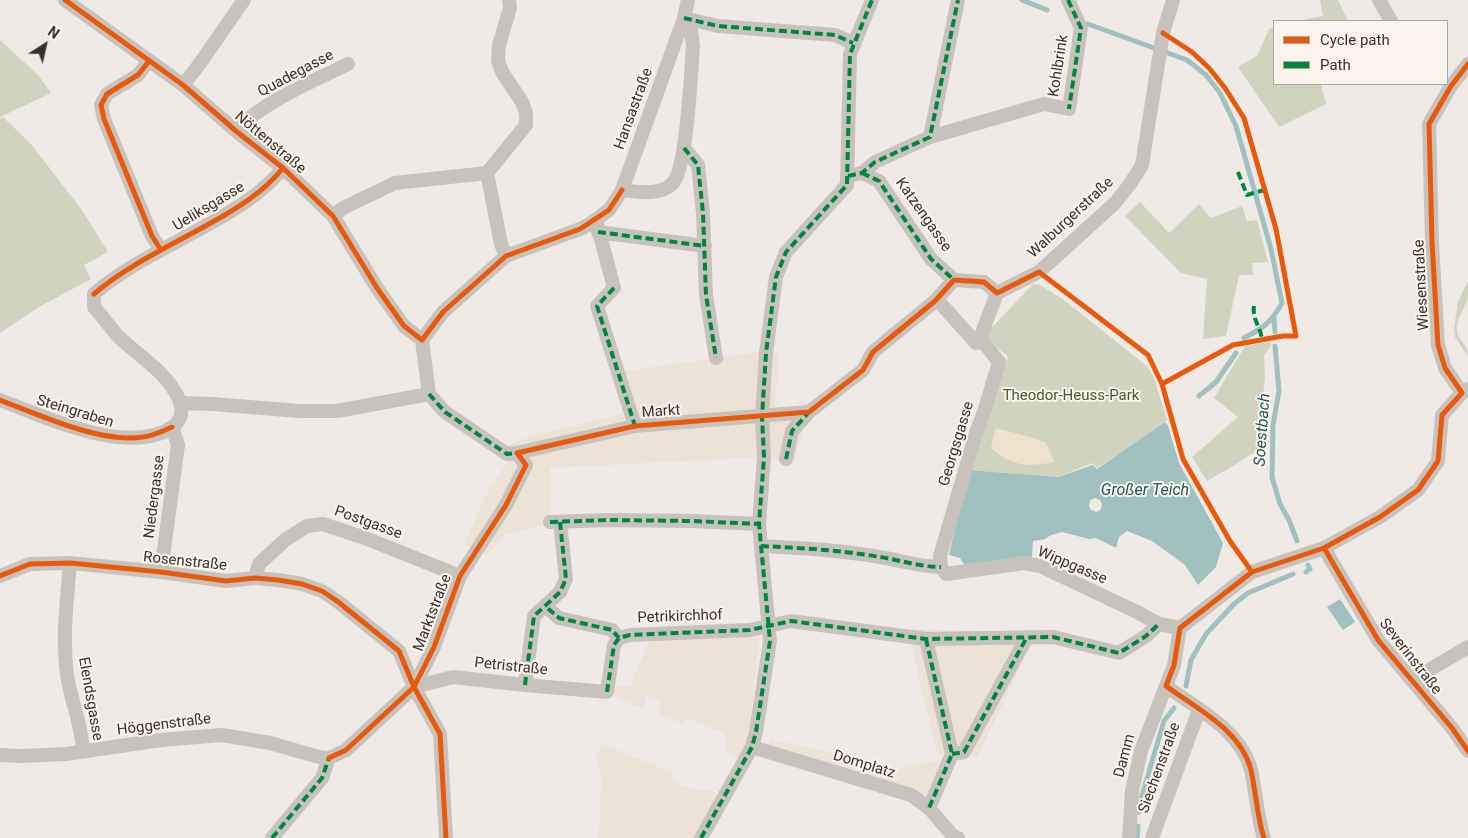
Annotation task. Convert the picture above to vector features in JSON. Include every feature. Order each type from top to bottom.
[{"type":"street","name":"Nöttenstraße","points":[[65,0],[183,85],[282,168],[333,216],[388,304],[404,326],[422,340]]},
{"type":"street","points":[[183,85],[244,0]]},
{"type":"street","points":[[333,216],[343,208],[395,183],[487,173],[526,125],[526,112],[522,102],[502,72],[498,60],[499,45],[510,8],[510,0]]},
{"type":"street","name":"Hansastraße","points":[[506,256],[580,230],[597,226],[609,210],[622,190],[684,18],[688,0]]},
{"type":"street","points":[[855,175],[850,54],[872,0]]},
{"type":"street","points":[[701,838],[752,747],[770,642],[759,524],[764,457],[762,417],[766,353],[776,277],[786,252],[855,175],[875,162],[930,137],[958,0]]},
{"type":"street","name":"Kohlbrink","points":[[930,137],[1044,104],[1068,109],[1081,28],[1068,0]]},
{"type":"street","name":"Walburgerstraße","points":[[997,293],[1039,272],[1114,203],[1130,184],[1142,165],[1163,34],[1173,0]]},
{"type":"street","points":[[1378,0],[1390,20]]},
{"type":"street","points":[[684,18],[718,26],[835,35],[853,43]]},
{"type":"street","points":[[622,190],[640,192],[666,189],[673,184],[678,176],[684,148],[693,46],[691,30],[684,18]]},
{"type":"street","points":[[149,61],[138,75],[107,94],[101,105],[104,119],[152,236],[161,250]]},
{"type":"street","name":"Quadegasse","points":[[236,131],[244,122],[284,96],[348,64]]},
{"type":"street","name":"Wiesenstraße","points":[[1180,628],[1252,572],[1324,548],[1380,517],[1418,490],[1438,461],[1442,415],[1465,391],[1445,368],[1438,344],[1432,242],[1429,124],[1449,84],[1468,64]]},
{"type":"street","points":[[684,148],[698,165],[705,246],[706,295],[716,358]]},
{"type":"street","name":"Ueliksgasse","points":[[180,403],[176,392],[156,367],[118,336],[94,307],[94,294],[106,284],[161,250],[239,207],[274,179],[282,168]]},
{"type":"street","points":[[487,173],[501,244],[506,256],[443,312],[422,340],[429,394],[445,412],[462,424],[507,454],[517,453]]},
{"type":"street","name":"Katzengasse","points":[[855,175],[878,181],[931,259],[954,280]]},
{"type":"street","points":[[597,226],[705,246]]},
{"type":"street","name":"Markt","points":[[597,226],[614,288],[598,306],[635,426]]},
{"type":"street","points":[[786,459],[792,431],[809,412],[863,370],[873,352],[935,301],[954,280],[984,282],[997,293],[980,338],[976,343],[941,304],[935,301]]},
{"type":"street","name":"Georgsgasse","points":[[941,567],[940,556],[999,362],[980,338]]},
{"type":"street","points":[[172,427],[178,422],[182,414],[180,403],[298,411],[337,411],[429,394]]},
{"type":"street","name":"Steingraben","points":[[0,400],[100,435],[127,439],[157,434],[172,427]]},
{"type":"street","name":"Markt","points":[[517,453],[635,426],[809,412]]},
{"type":"street","name":"Niedergasse","points":[[161,572],[178,445],[172,427]]},
{"type":"street","name":"Marktstraße","points":[[329,758],[346,750],[414,687],[434,647],[460,576],[506,505],[526,465],[517,453]]},
{"type":"street","points":[[525,685],[534,616],[560,592],[566,579],[555,522],[627,520],[759,524]]},
{"type":"street","name":"Postgasse","points":[[255,578],[259,564],[285,540],[307,526],[323,524],[366,538],[460,576]]},
{"type":"street","points":[[761,546],[880,557],[927,567],[941,567]]},
{"type":"street","name":"Severinstraße","points":[[1324,548],[1378,640],[1452,728],[1468,751]]},
{"type":"street","name":"Rosenstraße","points":[[0,576],[30,564],[70,563],[226,581],[255,578],[302,584],[322,591],[399,651],[414,687],[440,734],[446,838]]},
{"type":"street","name":"Elendsgasse","points":[[70,563],[64,639],[67,677],[83,740],[83,752]]},
{"type":"street","name":"Wippgasse","points":[[941,567],[946,574],[1024,563],[1040,566],[1159,624]]},
{"type":"street","points":[[546,606],[559,618],[612,630],[620,638]]},
{"type":"street","name":"Petrikirchhof","points":[[607,692],[614,645],[620,638],[630,636],[750,630],[791,621],[926,639],[1053,637],[1119,653],[1146,636],[1159,624]]},
{"type":"street","points":[[1159,624],[1180,628],[1174,665],[1166,686],[1227,730],[1239,744],[1250,768],[1264,838]]},
{"type":"street","points":[[952,754],[964,752],[1027,636]]},
{"type":"street","points":[[926,639],[952,754],[929,808]]},
{"type":"street","points":[[1412,680],[1468,646]]},
{"type":"street","name":"Petristraße","points":[[414,687],[453,677],[607,692]]},
{"type":"street","name":"Damm","points":[[1129,838],[1132,791],[1142,750],[1166,686]]},
{"type":"street","name":"Siechenstraße","points":[[1152,838],[1199,710]]},
{"type":"street","name":"Höggenstraße","points":[[0,755],[21,756],[83,752],[168,740],[222,735],[270,743],[329,758]]},
{"type":"street","name":"Domplatz","points":[[752,747],[911,796],[929,808],[956,837]]},
{"type":"street","points":[[272,838],[322,778],[329,758]]},
{"type":"green space","points":[[1320,0],[1338,0],[1348,20],[1302,20],[1323,16]]},
{"type":"green space","points":[[1273,27],[1273,85],[1321,85],[1326,104],[1279,127],[1238,67],[1257,56],[1269,29]]},
{"type":"green space","points":[[0,40],[39,76],[51,93],[0,117]]},
{"type":"green space","points":[[3,117],[31,144],[82,210],[108,252],[84,265],[91,279],[39,307],[0,333],[0,119]]},
{"type":"green space","points":[[1140,202],[1169,233],[1199,204],[1211,218],[1242,206],[1247,221],[1257,220],[1268,262],[1252,263],[1253,275],[1239,275],[1226,336],[1203,339],[1207,279],[1181,273],[1125,216]]},
{"type":"green space","points":[[1468,281],[1468,298],[1458,320],[1457,333],[1468,352],[1468,357],[1455,337],[1454,329],[1458,301]]},
{"type":"green space","name":"Theodor-Heuss-Park","points":[[1033,284],[1040,285],[1064,300],[1148,367],[1154,378],[1167,420],[1097,468],[1093,463],[1057,477],[968,470],[1008,357],[984,336]]},
{"type":"green space","points":[[1270,342],[1271,346],[1264,355],[1265,378],[1259,431],[1270,442],[1207,481],[1192,457],[1238,417],[1214,398],[1245,346]]},
{"type":"sand","points":[[996,428],[1046,443],[1054,462],[1028,465],[1006,459],[991,448]]},
{"type":"shaded area","points":[[756,352],[779,354],[775,406],[782,413],[807,407],[812,419],[804,424],[795,462],[764,457],[550,468],[550,522],[505,535],[487,555],[465,544],[486,495],[509,460],[505,447],[537,434],[623,413],[613,373]]},
{"type":"shaded area","points":[[908,629],[1037,633],[977,757],[937,754]]},
{"type":"shaded area","points":[[760,631],[750,725],[742,762],[726,751],[728,740],[723,733],[686,718],[684,724],[658,713],[662,701],[647,695],[642,708],[607,692],[615,686],[630,686],[649,641],[726,638],[727,633]]},
{"type":"shaded area","points":[[770,739],[900,769],[946,758],[928,797],[767,750]]},
{"type":"shaded area","points":[[602,744],[674,773],[671,780],[679,784],[695,790],[705,789],[714,792],[722,802],[701,838],[599,838],[601,780],[596,756]]},
{"type":"water","name":"Großer Teich","points":[[1165,422],[1168,426],[1179,463],[1223,543],[1216,567],[1198,585],[1185,565],[1152,541],[1127,531],[1119,537],[1116,548],[1096,538],[1089,539],[1062,532],[1045,539],[1033,541],[1032,557],[965,566],[960,558],[949,555],[968,470],[1058,477],[1093,465],[1097,469]],"holes":[[[1095,498],[1100,500],[1102,504],[1101,509],[1097,512],[1091,510],[1089,506],[1090,500]]]},
{"type":"water","points":[[1340,599],[1355,622],[1343,630],[1327,607]]},
{"type":"waterway","points":[[1022,0],[1047,10]]},
{"type":"waterway","points":[[1088,24],[1187,60],[1206,75],[1220,93],[1236,126],[1271,249],[1282,303],[1274,316],[1266,324],[1244,338]]},
{"type":"waterway","name":"Soestbach","points":[[1274,318],[1275,332]]},
{"type":"waterway","name":"Soestbach","points":[[1275,346],[1279,391],[1273,425],[1272,477],[1280,504],[1297,541]]},
{"type":"waterway","points":[[1199,396],[1216,382],[1236,353]]},
{"type":"waterway","name":"Soestbach","points":[[1306,572],[1310,569],[1308,565]]},
{"type":"waterway","name":"Soestbach","points":[[1186,686],[1191,660],[1206,634],[1234,604],[1248,593],[1293,574]]},
{"type":"waterway","name":"Soestbach","points":[[1139,812],[1141,799],[1164,721],[1174,708]]},
{"type":"waterway","name":"Soestbach","points":[[1137,838],[1138,826]]},
{"type":"marked path","points":[[701,838],[752,747],[770,641],[759,524],[764,457],[762,417],[766,353],[776,277],[786,252],[847,185],[850,54],[872,0]]},
{"type":"marked path","points":[[848,176],[862,173],[875,162],[930,137],[958,0]]},
{"type":"marked path","points":[[1068,0],[1081,28],[1069,109]]},
{"type":"marked path","points":[[684,18],[718,26],[835,35],[853,43]]},
{"type":"marked path","points":[[684,148],[698,165],[703,213],[706,295],[716,358]]},
{"type":"marked path","points":[[1238,172],[1247,195],[1264,190]]},
{"type":"marked path","points":[[862,173],[879,181],[931,259],[954,280]]},
{"type":"marked path","points":[[598,232],[705,246]]},
{"type":"marked path","points":[[614,288],[597,306],[635,426]]},
{"type":"marked path","points":[[1254,306],[1254,315],[1262,340]]},
{"type":"marked path","points":[[429,394],[445,412],[507,454],[520,453]]},
{"type":"marked path","points":[[786,459],[792,431],[809,412]]},
{"type":"marked path","points":[[550,522],[609,520],[759,524]]},
{"type":"marked path","points":[[560,522],[566,579],[560,592],[545,606],[559,618],[612,630],[619,638]]},
{"type":"marked path","points":[[761,546],[850,553],[941,567]]},
{"type":"marked path","points":[[525,685],[534,616],[545,606]]},
{"type":"marked path","points":[[607,692],[614,645],[619,638],[630,635],[750,630],[791,621],[926,639],[1053,637],[1119,653],[1146,636],[1159,624]]},
{"type":"marked path","points":[[952,754],[964,752],[1027,637]]},
{"type":"marked path","points":[[926,639],[952,754],[929,808]]},
{"type":"marked path","points":[[272,838],[322,778],[329,758]]},
{"type":"cycle path","points":[[65,0],[183,85],[236,131],[283,168],[333,216],[377,288],[404,326],[422,340],[443,312],[506,256],[580,229],[609,210],[622,190]]},
{"type":"cycle path","points":[[1162,384],[1233,345],[1283,336],[1296,336],[1276,229],[1244,118],[1225,88],[1209,68],[1192,52],[1163,33]]},
{"type":"cycle path","points":[[149,61],[138,75],[107,94],[101,105],[104,119],[152,236],[161,250]]},
{"type":"cycle path","points":[[1264,838],[1251,770],[1246,756],[1238,743],[1204,712],[1166,686],[1174,665],[1180,628],[1252,572],[1324,548],[1380,517],[1418,490],[1438,461],[1442,415],[1462,393],[1445,368],[1438,345],[1432,242],[1429,124],[1451,86],[1468,64]]},
{"type":"cycle path","points":[[94,294],[120,274],[239,206],[258,193],[283,168]]},
{"type":"cycle path","points":[[329,758],[346,750],[414,687],[434,647],[460,576],[506,505],[526,465],[517,453],[635,426],[809,412],[863,370],[873,352],[935,301],[954,280],[984,282],[997,293],[1039,272],[1148,355],[1162,384],[1183,459],[1230,541],[1252,572]]},
{"type":"cycle path","points":[[0,400],[71,427],[109,436],[127,438],[147,436],[172,427]]},
{"type":"cycle path","points":[[1324,548],[1378,640],[1452,728],[1468,751]]},
{"type":"cycle path","points":[[0,576],[30,564],[70,563],[226,581],[255,578],[278,580],[302,584],[322,591],[399,651],[414,687],[440,734],[446,838]]}]
